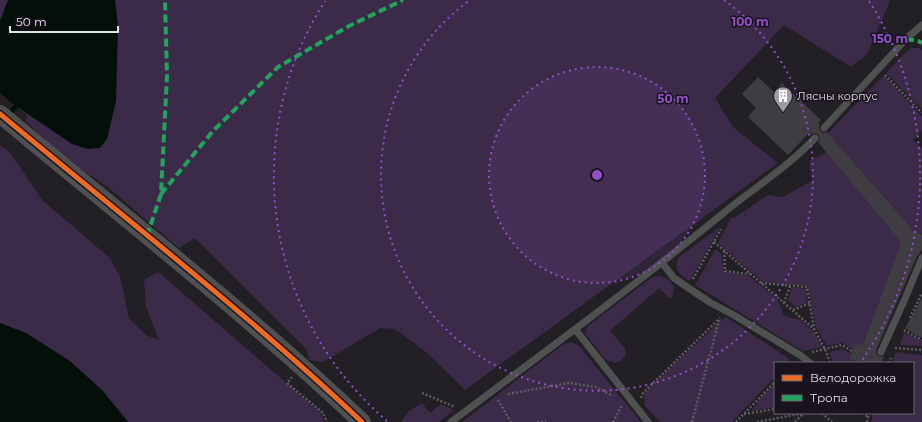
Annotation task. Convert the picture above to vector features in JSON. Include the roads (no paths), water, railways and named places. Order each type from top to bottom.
[{"type":"street","points":[[0,114],[147,236],[181,262],[301,366],[362,422]]},
{"type":"lane","points":[[824,128],[922,25]]},
{"type":"lane","points":[[451,422],[662,263],[727,210],[774,175],[806,148],[815,138]]},
{"type":"lane","points":[[880,352],[922,258]]},
{"type":"lane","points":[[662,263],[674,278],[711,303],[732,314],[809,362]]},
{"type":"lane","points":[[575,329],[648,422]]},
{"type":"waterway","points":[[8,115],[19,103]]},
{"type":"place","name":"Лясны корпус","points":[[783,113]]}]
